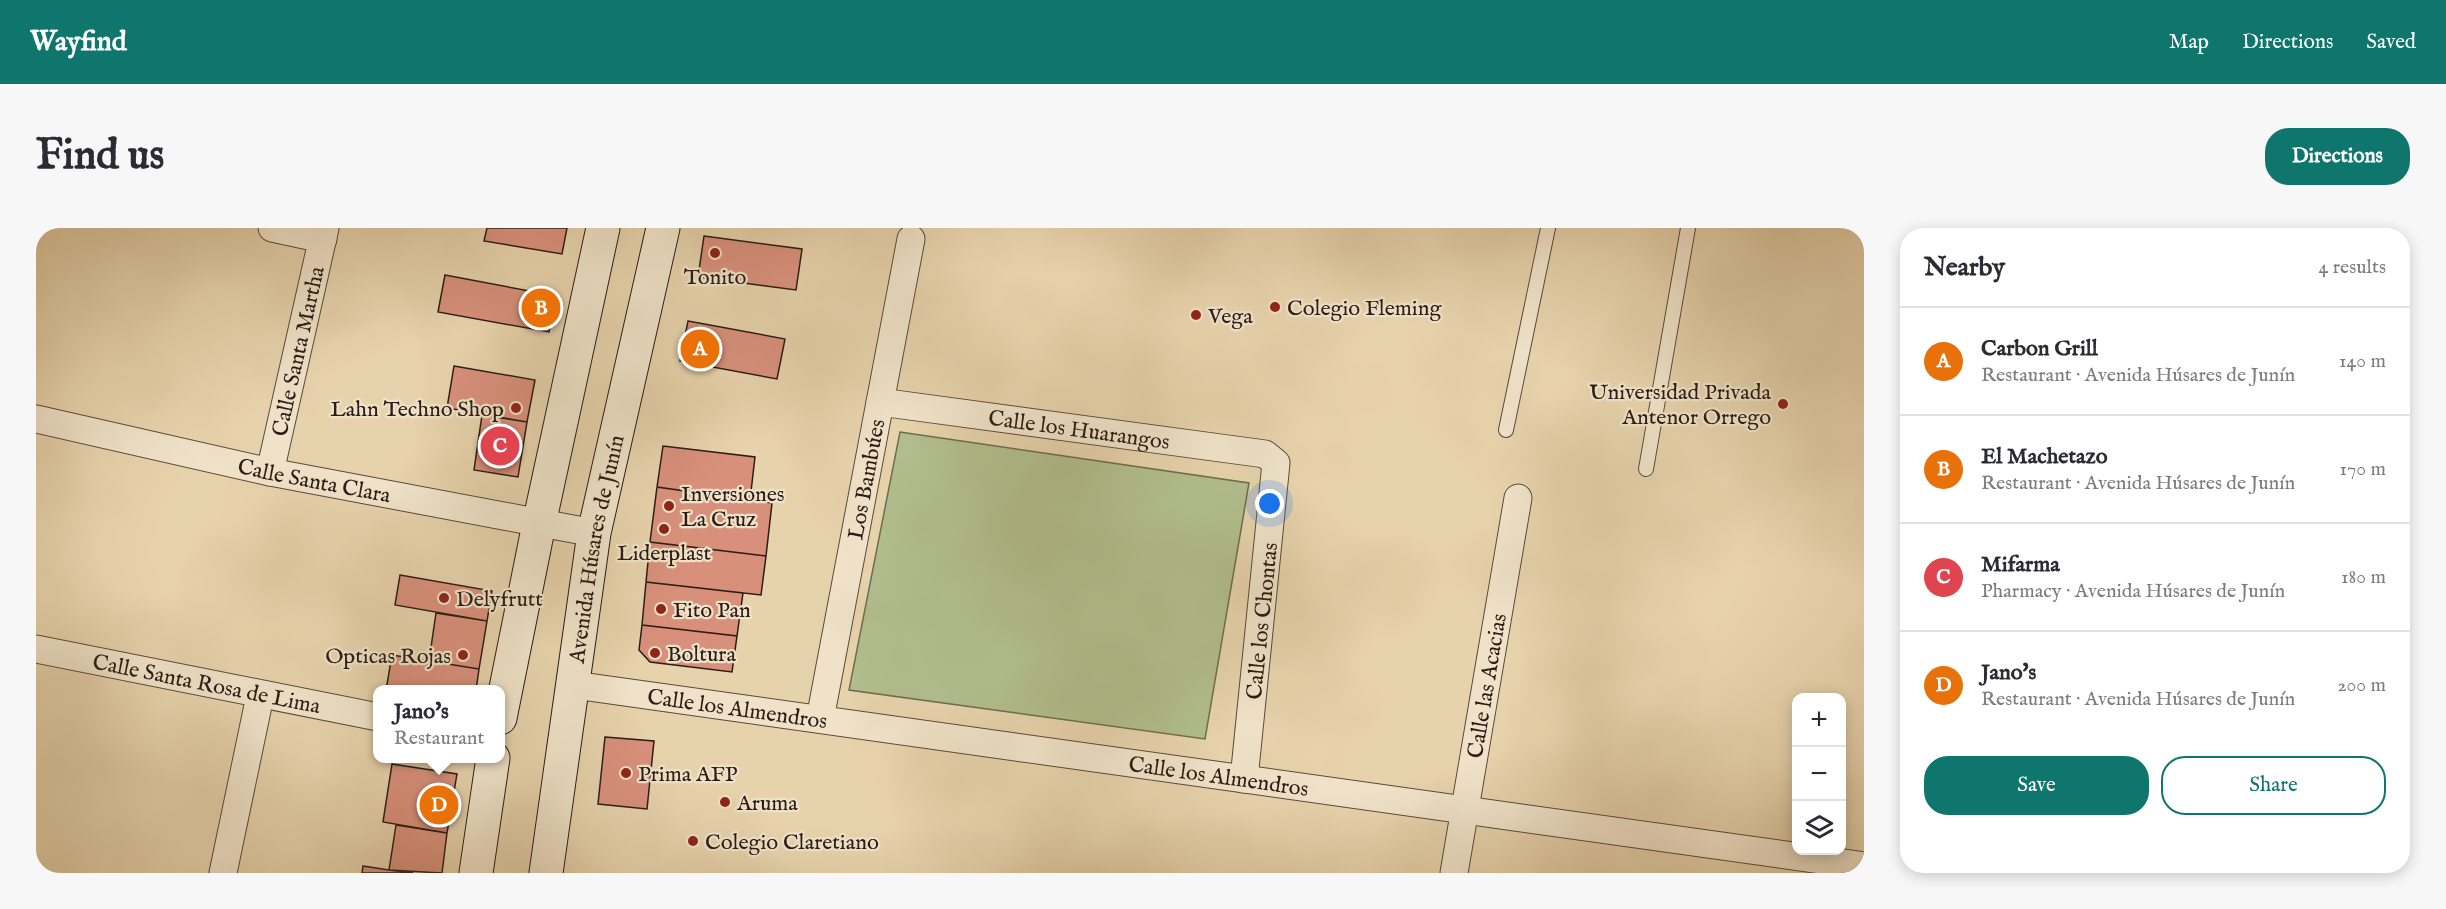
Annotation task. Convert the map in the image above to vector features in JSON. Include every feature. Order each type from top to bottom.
[{"type":"street","points":[[272,228],[324,234]]},
{"type":"street","points":[[505,698],[539,524],[603,228]]},
{"type":"street","name":"Avenida Húsares de Junín","points":[[546,873],[594,533],[663,228]]},
{"type":"street","name":"Calle Santa Martha","points":[[270,472],[324,234]]},
{"type":"street","name":"Los Bambúes","points":[[820,719],[911,239]]},
{"type":"street","name":"Calle los Huarangos","points":[[880,402],[1265,454],[1276,463]]},
{"type":"street","name":"Calle Santa Clara","points":[[36,419],[270,472],[594,533]]},
{"type":"street","name":"Calle los Chontas","points":[[1244,779],[1276,463]]},
{"type":"street","name":"Calle las Acacias","points":[[1454,873],[1518,498]]},
{"type":"street","name":"Calle Santa Rosa de Lima","points":[[36,649],[260,696],[373,716]]},
{"type":"street","name":"Calle los Almendros","points":[[574,685],[1864,866]]},
{"type":"street","points":[[223,873],[260,696]]},
{"type":"street","points":[[476,873],[493,763]]},
{"type":"lane","points":[[1506,430],[1548,228]]},
{"type":"lane","points":[[1647,468],[1688,228]]},
{"type":"green space","points":[[900,432],[1249,483],[1205,739],[849,690]]},
{"type":"building","points":[[487,228],[567,228],[562,254],[484,241]]},
{"type":"building","points":[[704,236],[802,249],[796,290],[698,277]]},
{"type":"building","points":[[445,275],[556,296],[549,332],[438,312]]},
{"type":"building","points":[[688,321],[785,339],[777,379],[680,361]]},
{"type":"building","points":[[454,366],[535,380],[527,422],[447,408]]},
{"type":"building","points":[[482,415],[527,422],[518,477],[474,470]]},
{"type":"building","points":[[663,446],[755,457],[750,500],[657,487]]},
{"type":"building","points":[[657,487],[772,503],[766,556],[650,542]]},
{"type":"building","points":[[650,542],[766,556],[761,595],[646,582]]},
{"type":"building","name":"Delyfrutt","points":[[400,575],[492,591],[487,621],[395,605]]},
{"type":"building","points":[[646,582],[743,593],[737,636],[642,625]]},
{"type":"building","points":[[436,613],[487,621],[479,669],[429,661]]},
{"type":"building","points":[[642,625],[737,636],[732,672],[650,662],[639,650]]},
{"type":"building","points":[[392,655],[479,669],[477,685],[387,685]]},
{"type":"building","name":"Prima AFP","points":[[605,737],[654,741],[647,809],[598,804]]},
{"type":"building","points":[[392,764],[457,774],[447,833],[383,822]]},
{"type":"building","points":[[396,825],[447,833],[442,873],[389,870]]},
{"type":"building","points":[[363,866],[389,870],[413,873],[362,873]]},
{"type":"place","name":"Tonito","points":[[715,253]]},
{"type":"place","name":"Colegio Fleming","points":[[1275,307]]},
{"type":"place","name":"El Machetazo","points":[[541,308]]},
{"type":"place","name":"Vega","points":[[1196,315]]},
{"type":"place","name":"Carbon Grill","points":[[700,349]]},
{"type":"place","name":"Universidad Privada Antenor Orrego","points":[[1783,404]]},
{"type":"place","name":"Lahn Techno Shop","points":[[516,408]]},
{"type":"place","name":"Mifarma","points":[[500,446]]},
{"type":"place","name":"Inversiones La Cruz","points":[[669,506]]},
{"type":"place","name":"Liderplast","points":[[664,529]]},
{"type":"place","name":"Delyfrutt","points":[[444,598]]},
{"type":"place","name":"Fito Pan","points":[[661,609]]},
{"type":"place","name":"Boltura","points":[[655,653]]},
{"type":"place","name":"Opticas Rojas","points":[[463,655]]},
{"type":"place","name":"Prima AFP","points":[[626,773]]},
{"type":"place","name":"Aruma","points":[[725,802]]},
{"type":"place","name":"Jano's","points":[[439,805]]},
{"type":"place","name":"Colegio Claretiano","points":[[693,841]]}]
